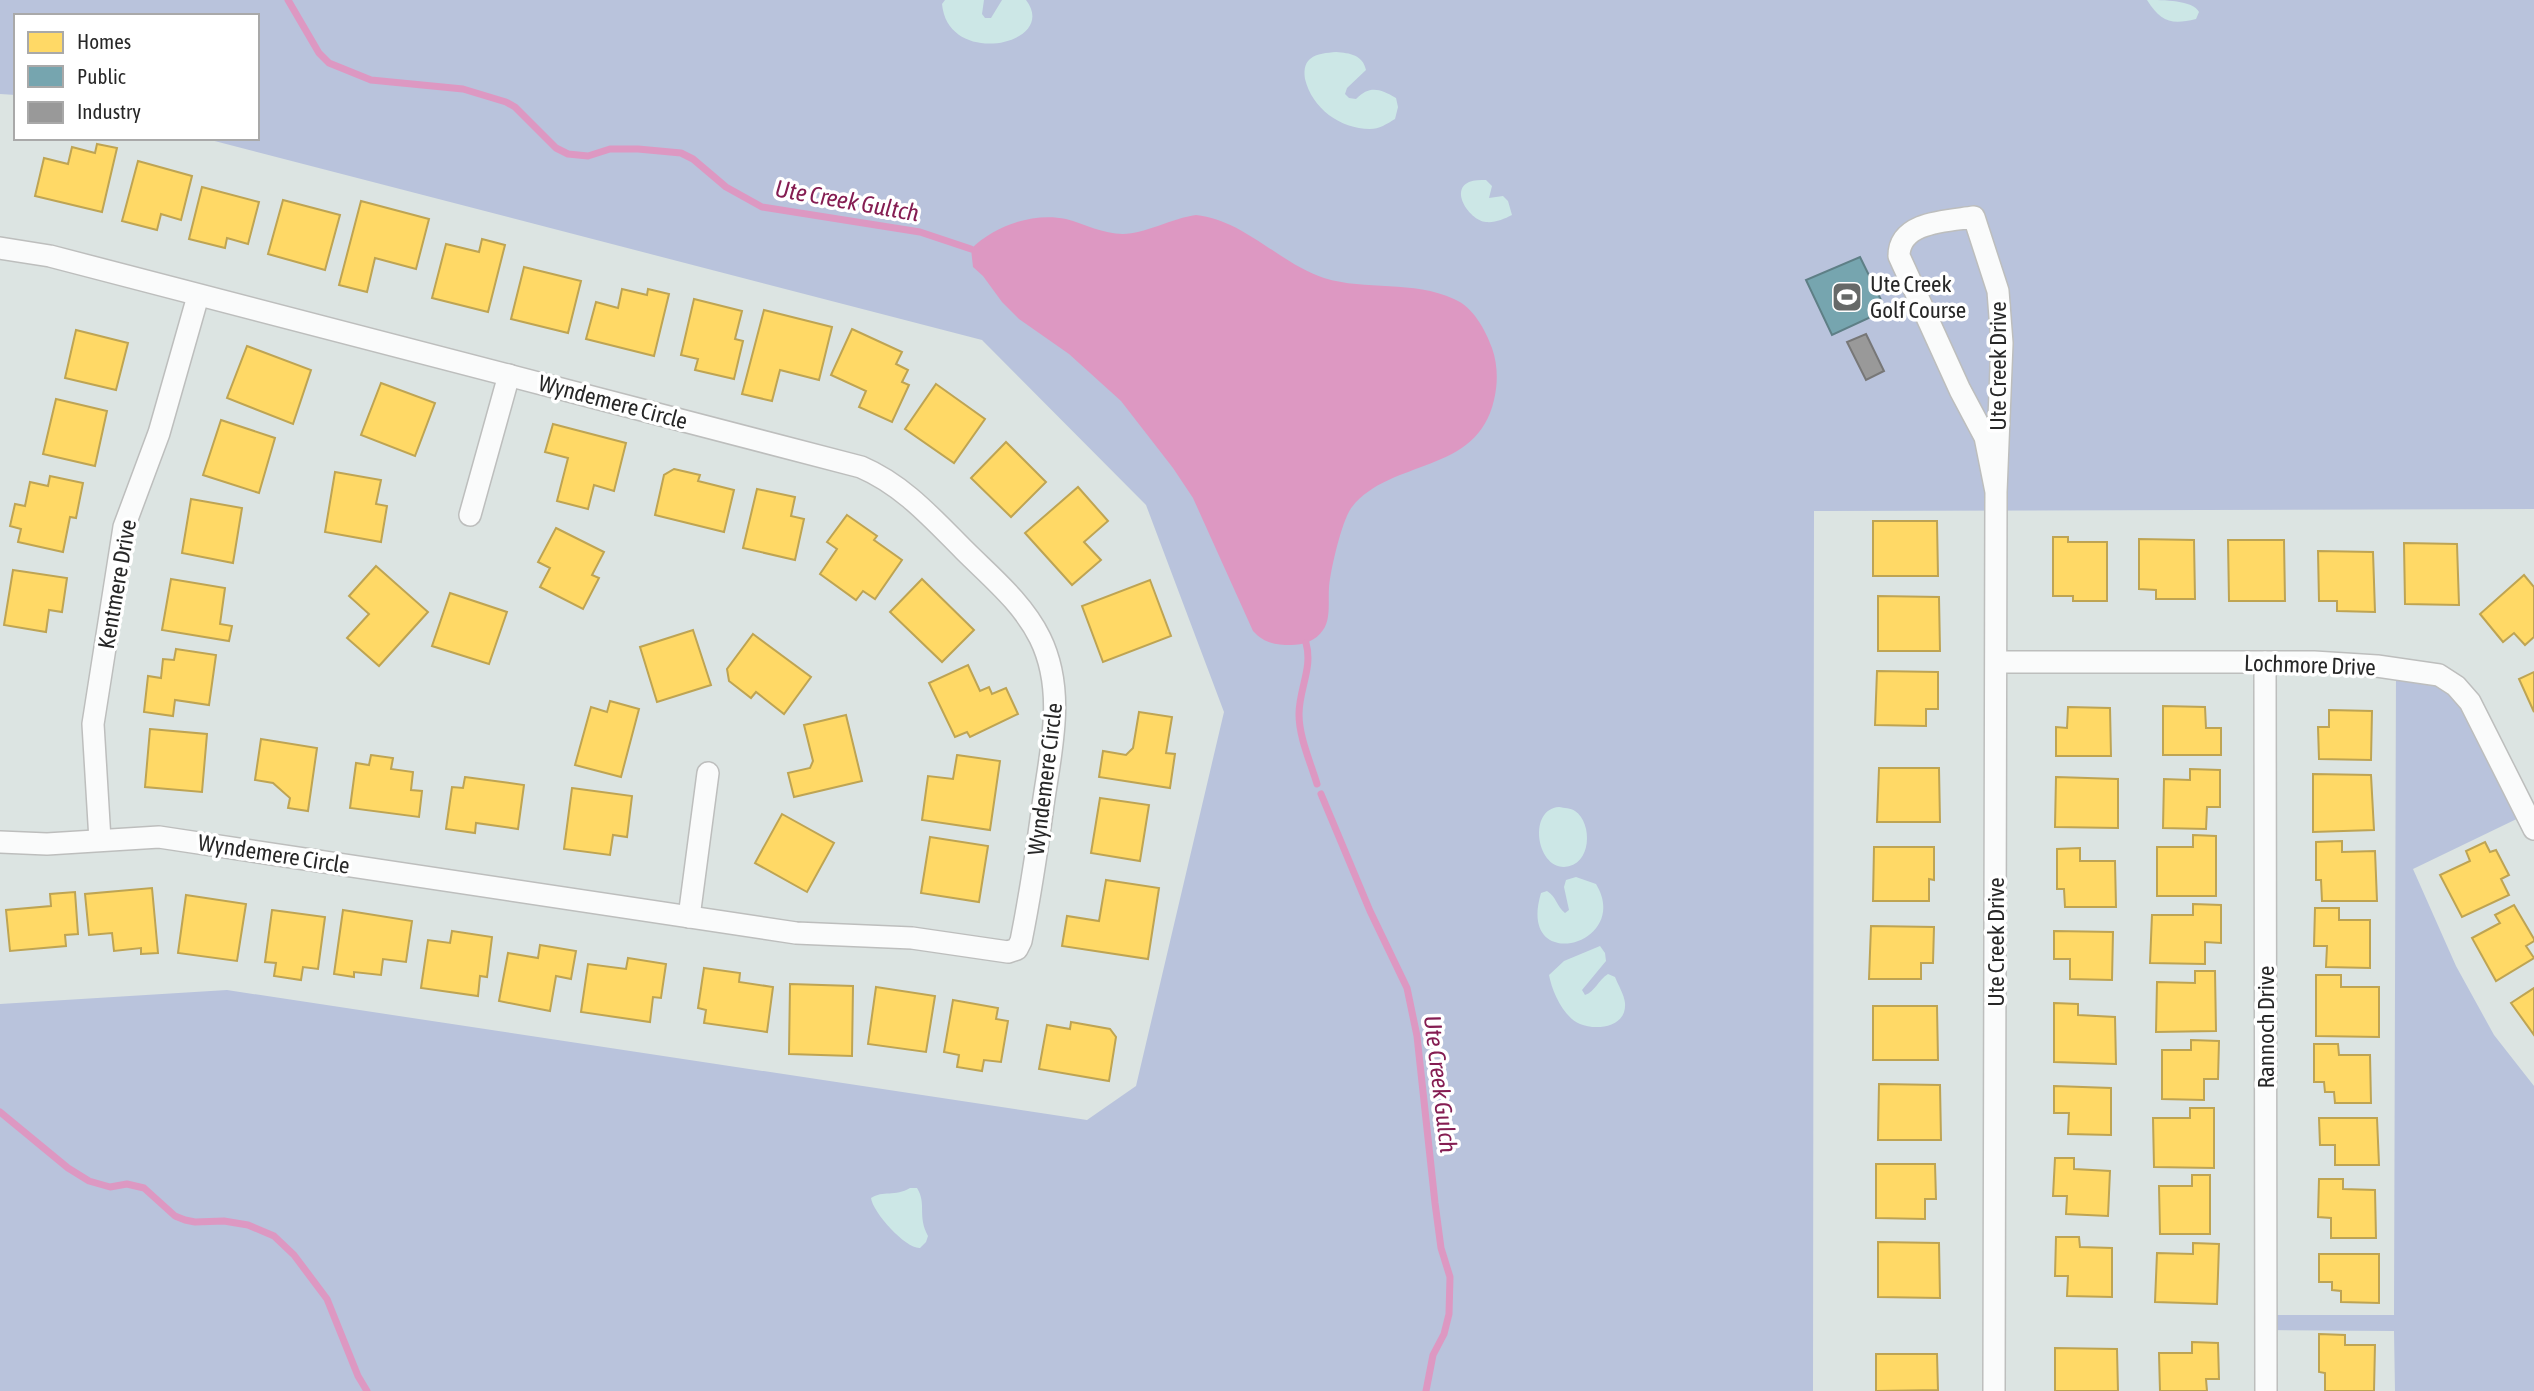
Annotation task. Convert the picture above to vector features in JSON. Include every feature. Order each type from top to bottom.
[{"type":"street","name":"Ute Creek Drive","points":[[1994,1391],[1996,492],[2002,343],[1998,291],[1974,217],[1924,226],[1905,236],[1900,244],[1899,257],[1960,390],[1985,437],[1996,492]]},
{"type":"street","name":"Wyndemere Circle","points":[[0,248],[50,256],[862,467],[913,499],[1024,611],[1041,639],[1047,656],[1054,686],[1056,717],[1032,886],[1017,949],[998,951],[912,938],[796,933],[159,837],[47,844],[0,842]]},
{"type":"street","name":"Kentmere Drive","points":[[100,839],[93,724],[124,527],[159,433],[198,296]]},
{"type":"street","points":[[470,515],[509,375]]},
{"type":"street","name":"Lochmore Drive","points":[[1997,662],[2265,662],[2376,666],[2432,673],[2456,685],[2470,702],[2534,829]]},
{"type":"street","name":"Rannoch Drive","points":[[2265,662],[2266,1391]]},
{"type":"street","points":[[689,917],[708,773]]},
{"type":"shaded area","name":"Ute Creek Golf Course","points":[[0,0],[2534,0],[2534,509],[1814,511],[1813,1391],[0,1391],[0,1004],[227,990],[1087,1120],[1136,1086],[1224,712],[1146,505],[982,340],[211,140],[259,140],[259,14],[14,14],[14,95],[0,94]]},
{"type":"shaded area","points":[[1196,215],[1230,225],[1292,263],[1324,278],[1356,284],[1406,287],[1454,299],[1467,307],[1478,319],[1494,354],[1497,374],[1494,400],[1485,424],[1470,441],[1452,454],[1388,480],[1369,491],[1348,513],[1334,559],[1326,626],[1317,637],[1305,643],[1275,644],[1253,631],[1193,498],[1173,468],[1121,401],[1069,354],[1019,319],[973,267],[971,249],[980,241],[1002,228],[1028,219],[1066,219],[1101,231],[1123,234]]},
{"type":"shaded area","points":[[2396,668],[2446,678],[2527,814],[2413,869],[2456,966],[2494,1035],[2534,1086],[2534,1391],[2395,1391],[2394,1331],[2266,1330],[2266,1315],[2394,1315]]},
{"type":"sand","points":[[945,0],[984,0],[982,14],[985,18],[991,18],[1002,0],[1026,0],[1032,15],[1028,28],[1016,38],[999,43],[980,43],[962,37],[949,24],[942,4]]},
{"type":"sand","points":[[2147,0],[2184,3],[2199,12],[2196,19],[2180,22],[2167,20],[2157,13]]},
{"type":"sand","points":[[1336,52],[1359,58],[1366,70],[1347,88],[1345,94],[1356,99],[1375,90],[1396,98],[1398,107],[1395,119],[1377,128],[1359,128],[1338,121],[1321,108],[1305,79],[1306,66],[1310,59],[1316,56]]},
{"type":"sand","points":[[1486,180],[1492,186],[1489,198],[1503,196],[1508,201],[1512,215],[1486,222],[1474,217],[1464,205],[1461,192],[1463,186],[1471,181]]},
{"type":"sand","points":[[1559,807],[1575,811],[1581,817],[1587,834],[1585,852],[1580,860],[1564,867],[1554,865],[1547,858],[1539,838],[1543,817],[1549,810]]},
{"type":"sand","points":[[1576,877],[1596,884],[1603,905],[1600,923],[1588,936],[1573,942],[1557,943],[1544,935],[1538,919],[1541,893],[1550,893],[1565,913],[1569,910],[1564,887],[1566,880]]},
{"type":"sand","points":[[1600,946],[1606,961],[1582,990],[1585,995],[1608,974],[1615,977],[1625,1003],[1624,1011],[1616,1022],[1594,1027],[1580,1024],[1568,1016],[1556,996],[1549,975],[1564,961]]},
{"type":"sand","points":[[917,1188],[920,1194],[923,1222],[928,1236],[920,1248],[907,1243],[891,1229],[871,1198]]},
{"type":"building: Homes","points":[[97,144],[117,148],[102,212],[35,196],[44,158],[68,164],[72,147],[95,153]]},
{"type":"building: Homes","points":[[138,161],[192,176],[181,220],[161,214],[157,230],[122,221]]},
{"type":"building: Homes","points":[[202,187],[259,202],[248,244],[227,238],[225,248],[189,239]]},
{"type":"building: Homes","points":[[283,200],[340,215],[325,270],[268,254]]},
{"type":"building: Homes","points":[[361,201],[429,219],[416,269],[375,258],[367,292],[339,285]]},
{"type":"building: Homes","points":[[482,239],[505,245],[488,312],[432,298],[446,244],[479,252]]},
{"type":"building: Homes","points":[[524,267],[581,281],[568,333],[511,319]]},
{"type":"building: Homes","points":[[622,289],[647,295],[648,289],[669,294],[654,356],[586,339],[596,302],[618,308]]},
{"type":"building: Homes","points":[[694,299],[742,311],[735,339],[743,341],[734,379],[695,370],[698,359],[681,355]]},
{"type":"building: Homes","points":[[764,310],[832,327],[819,380],[780,370],[772,401],[742,394]]},
{"type":"building: Homes","points":[[852,329],[902,352],[896,364],[908,370],[902,382],[909,385],[892,422],[859,407],[866,391],[831,375]]},
{"type":"building: Homes","points":[[76,330],[128,343],[116,390],[65,378]]},
{"type":"building: Homes","points":[[247,346],[311,370],[293,424],[227,398]]},
{"type":"building: Homes","points":[[381,383],[435,403],[415,456],[361,435]]},
{"type":"building: Homes","points":[[936,384],[985,419],[954,463],[905,429]]},
{"type":"building: Homes","points":[[56,399],[107,411],[95,466],[43,454]]},
{"type":"building: Homes","points":[[221,420],[275,438],[259,493],[203,475]]},
{"type":"building: Homes","points":[[553,424],[626,443],[614,491],[594,485],[588,509],[557,501],[568,458],[545,452]]},
{"type":"building: Homes","points":[[1006,442],[1046,482],[1011,517],[971,478]]},
{"type":"building: Homes","points":[[674,469],[700,475],[698,481],[734,490],[724,532],[655,515],[664,475]]},
{"type":"building: Homes","points":[[335,472],[381,480],[376,504],[387,506],[381,542],[325,532]]},
{"type":"building: Homes","points":[[50,476],[83,483],[76,518],[70,517],[63,552],[18,542],[21,529],[10,526],[15,504],[25,506],[30,482],[48,486]]},
{"type":"building: Homes","points":[[1078,487],[1108,521],[1084,542],[1101,560],[1072,585],[1025,533]]},
{"type":"building: Homes","points":[[757,489],[795,497],[791,516],[804,519],[795,560],[743,548]]},
{"type":"building: Homes","points":[[191,499],[242,508],[233,563],[182,553]]},
{"type":"building: Homes","points":[[847,515],[877,536],[874,540],[902,560],[875,599],[863,591],[856,600],[820,574],[837,549],[827,542]]},
{"type":"building: Homes","points":[[1873,521],[1937,521],[1938,576],[1873,576]]},
{"type":"building: Homes","points":[[556,528],[604,552],[592,575],[599,578],[583,609],[540,587],[550,568],[538,562]]},
{"type":"building: Homes","points":[[2053,537],[2068,537],[2068,542],[2107,542],[2107,601],[2073,601],[2073,596],[2053,596]]},
{"type":"building: Homes","points":[[2139,539],[2194,540],[2195,599],[2156,599],[2156,590],[2139,589]]},
{"type":"building: Homes","points":[[2228,540],[2284,540],[2285,601],[2229,601]]},
{"type":"building: Homes","points":[[2404,543],[2457,544],[2459,605],[2405,604]]},
{"type":"building: Homes","points":[[2318,551],[2373,552],[2375,612],[2337,611],[2337,601],[2319,601]]},
{"type":"building: Homes","points":[[376,566],[428,612],[379,666],[347,638],[369,614],[349,596]]},
{"type":"building: Homes","points":[[13,570],[67,578],[62,612],[49,610],[46,632],[4,625]]},
{"type":"building: Homes","points":[[2524,575],[2534,587],[2534,637],[2525,645],[2514,633],[2503,642],[2480,614]]},
{"type":"building: Homes","points":[[171,579],[225,588],[220,624],[232,626],[229,641],[162,630]]},
{"type":"building: Homes","points":[[922,579],[974,630],[942,662],[890,612]]},
{"type":"building: Homes","points":[[1150,580],[1171,636],[1103,662],[1082,606]]},
{"type":"building: Homes","points":[[450,593],[507,612],[489,664],[432,646]]},
{"type":"building: Homes","points":[[1878,596],[1939,597],[1940,651],[1878,651]]},
{"type":"building: Homes","points":[[693,630],[711,685],[657,702],[640,647]]},
{"type":"building: Homes","points":[[753,634],[811,677],[784,714],[756,692],[751,698],[729,681],[727,669]]},
{"type":"building: Homes","points":[[176,649],[216,655],[209,705],[175,700],[173,716],[144,712],[148,676],[161,678],[163,659],[174,660]]},
{"type":"building: Homes","points":[[968,665],[980,691],[989,687],[992,694],[1006,688],[1018,714],[970,737],[967,732],[955,737],[929,683]]},
{"type":"building: Homes","points":[[1877,671],[1938,672],[1938,709],[1926,709],[1926,726],[1875,725]]},
{"type":"building: Homes","points":[[2534,672],[2534,712],[2519,679]]},
{"type":"building: Homes","points":[[610,701],[639,709],[621,777],[575,765],[591,707],[607,712]]},
{"type":"building: Homes","points":[[2163,706],[2205,707],[2206,728],[2221,728],[2221,755],[2163,755]]},
{"type":"building: Homes","points":[[2068,707],[2110,708],[2111,756],[2056,756],[2056,727],[2067,728]]},
{"type":"building: Homes","points":[[2329,710],[2372,711],[2371,760],[2319,759],[2318,727],[2329,727]]},
{"type":"building: Homes","points":[[1139,712],[1172,717],[1166,753],[1175,754],[1170,788],[1099,777],[1103,751],[1126,755],[1133,748]]},
{"type":"building: Homes","points":[[846,715],[862,781],[794,797],[788,773],[810,768],[813,761],[804,725]]},
{"type":"building: Homes","points":[[150,729],[207,734],[202,792],[145,787]]},
{"type":"building: Homes","points":[[261,739],[317,748],[308,811],[288,808],[290,798],[273,783],[255,780]]},
{"type":"building: Homes","points":[[371,755],[393,758],[391,769],[413,772],[411,790],[422,791],[419,817],[350,808],[356,763],[369,765]]},
{"type":"building: Homes","points":[[957,755],[1000,761],[990,830],[922,820],[928,776],[953,779]]},
{"type":"building: Homes","points":[[1879,768],[1939,768],[1940,822],[1877,822]]},
{"type":"building: Homes","points":[[2190,769],[2220,770],[2220,807],[2207,807],[2206,829],[2163,828],[2164,779],[2190,780]]},
{"type":"building: Homes","points":[[2313,774],[2371,775],[2374,830],[2313,832]]},
{"type":"building: Homes","points":[[465,777],[524,785],[518,829],[476,823],[475,833],[446,829],[452,787],[463,788]]},
{"type":"building: Homes","points":[[2056,777],[2118,779],[2118,828],[2055,827]]},
{"type":"building: Homes","points":[[572,788],[632,796],[627,837],[613,835],[610,855],[564,849]]},
{"type":"building: Homes","points":[[1100,798],[1149,805],[1140,861],[1091,853]]},
{"type":"building: Homes","points":[[782,814],[834,843],[807,892],[755,863]]},
{"type":"building: Homes","points":[[2193,835],[2216,836],[2216,896],[2157,896],[2157,847],[2193,847]]},
{"type":"building: Homes","points":[[930,837],[988,846],[979,902],[921,893]]},
{"type":"building: Homes","points":[[2342,841],[2342,852],[2375,851],[2377,901],[2322,901],[2321,880],[2316,880],[2316,842]]},
{"type":"building: Homes","points":[[2485,842],[2490,852],[2496,850],[2509,875],[2501,879],[2509,895],[2462,917],[2440,875],[2470,861],[2466,851]]},
{"type":"building: Homes","points":[[1874,847],[1934,847],[1934,880],[1929,879],[1929,901],[1873,901]]},
{"type":"building: Homes","points":[[2080,848],[2080,861],[2115,861],[2116,907],[2065,907],[2064,889],[2057,889],[2057,849]]},
{"type":"building: Homes","points":[[1106,880],[1159,888],[1148,959],[1062,946],[1067,916],[1099,921]]},
{"type":"building: Homes","points":[[152,888],[158,953],[141,954],[141,948],[114,951],[112,933],[89,935],[85,894]]},
{"type":"building: Homes","points":[[75,892],[78,934],[65,935],[66,946],[10,951],[6,910],[51,906],[50,894]]},
{"type":"building: Homes","points":[[186,895],[246,904],[237,961],[178,953]]},
{"type":"building: Homes","points":[[2193,904],[2221,905],[2221,943],[2205,942],[2205,964],[2150,963],[2152,915],[2193,915]]},
{"type":"building: Homes","points":[[2514,905],[2534,939],[2526,946],[2534,958],[2496,981],[2472,938],[2500,923],[2495,915]]},
{"type":"building: Homes","points":[[2315,908],[2339,908],[2339,920],[2370,920],[2370,968],[2326,967],[2327,946],[2314,946]]},
{"type":"building: Homes","points":[[272,910],[325,917],[318,969],[303,967],[301,980],[274,976],[276,963],[265,962]]},
{"type":"building: Homes","points":[[343,910],[412,921],[406,962],[383,959],[381,975],[354,972],[354,977],[334,974]]},
{"type":"building: Homes","points":[[1871,926],[1934,927],[1933,963],[1921,963],[1921,979],[1869,979]]},
{"type":"building: Homes","points":[[452,931],[492,937],[487,977],[480,976],[478,996],[421,988],[428,940],[450,943]]},
{"type":"building: Homes","points":[[2054,931],[2113,932],[2112,980],[2070,979],[2070,959],[2054,959]]},
{"type":"building: Homes","points":[[540,945],[576,951],[571,979],[556,976],[550,1011],[499,1001],[508,953],[538,958]]},
{"type":"building: Homes","points":[[628,958],[666,964],[661,998],[653,997],[650,1022],[581,1012],[588,964],[626,969]]},
{"type":"building: Homes","points":[[704,968],[740,973],[739,982],[773,987],[767,1032],[704,1023],[706,1010],[698,1008]]},
{"type":"building: Homes","points":[[2195,971],[2215,971],[2216,1031],[2156,1032],[2157,982],[2195,983]]},
{"type":"building: Homes","points":[[2316,975],[2341,975],[2341,987],[2379,987],[2379,1037],[2316,1036]]},
{"type":"building: Homes","points":[[790,984],[853,986],[852,1056],[789,1054]]},
{"type":"building: Homes","points":[[876,987],[935,996],[926,1052],[868,1044]]},
{"type":"building: Homes","points":[[2534,988],[2534,1035],[2511,1003]]},
{"type":"building: Homes","points":[[953,1000],[998,1008],[996,1019],[1008,1021],[1001,1062],[984,1060],[982,1071],[957,1067],[959,1055],[944,1052]]},
{"type":"building: Homes","points":[[2054,1003],[2078,1004],[2078,1015],[2115,1017],[2116,1064],[2054,1062]]},
{"type":"building: Homes","points":[[1873,1006],[1937,1006],[1938,1060],[1873,1060]]},
{"type":"building: Homes","points":[[1071,1022],[1110,1029],[1116,1037],[1109,1081],[1039,1069],[1047,1025],[1070,1029]]},
{"type":"building: Homes","points":[[2191,1040],[2219,1041],[2218,1079],[2204,1079],[2204,1100],[2162,1099],[2162,1050],[2191,1050]]},
{"type":"building: Homes","points":[[2314,1044],[2338,1044],[2339,1055],[2370,1055],[2371,1103],[2335,1103],[2334,1092],[2325,1092],[2324,1082],[2314,1082]]},
{"type":"building: Homes","points":[[1879,1084],[1940,1085],[1941,1140],[1878,1140]]},
{"type":"building: Homes","points":[[2054,1086],[2111,1088],[2111,1135],[2068,1134],[2069,1113],[2054,1113]]},
{"type":"building: Homes","points":[[2190,1108],[2214,1108],[2214,1168],[2154,1167],[2153,1118],[2190,1118]]},
{"type":"building: Homes","points":[[2319,1118],[2377,1118],[2379,1165],[2335,1165],[2335,1145],[2320,1145]]},
{"type":"building: Homes","points":[[2055,1158],[2074,1158],[2074,1169],[2110,1171],[2108,1216],[2066,1214],[2067,1196],[2053,1196]]},
{"type":"building: Homes","points":[[1876,1164],[1935,1164],[1936,1199],[1925,1199],[1925,1219],[1876,1218]]},
{"type":"building: Homes","points":[[2192,1175],[2210,1175],[2210,1234],[2160,1234],[2159,1186],[2192,1186]]},
{"type":"building: Homes","points":[[2319,1179],[2343,1179],[2343,1189],[2375,1190],[2376,1238],[2331,1238],[2331,1218],[2318,1217]]},
{"type":"building: Homes","points":[[2056,1237],[2079,1237],[2080,1247],[2112,1248],[2112,1297],[2067,1296],[2068,1276],[2055,1276]]},
{"type":"building: Homes","points":[[1878,1242],[1939,1243],[1940,1298],[1878,1297]]},
{"type":"building: Homes","points":[[2193,1243],[2219,1244],[2217,1304],[2155,1302],[2157,1253],[2193,1254]]},
{"type":"building: Homes","points":[[2319,1254],[2379,1254],[2379,1303],[2341,1302],[2341,1291],[2332,1290],[2332,1282],[2319,1282]]},
{"type":"building: Homes","points":[[2319,1334],[2345,1335],[2345,1345],[2375,1345],[2374,1391],[2325,1391],[2325,1373],[2319,1372]]},
{"type":"building: Homes","points":[[2192,1342],[2218,1343],[2219,1379],[2206,1379],[2207,1391],[2160,1391],[2159,1353],[2192,1353]]},
{"type":"building: Homes","points":[[2055,1348],[2117,1349],[2118,1391],[2055,1391]]},
{"type":"building: Homes","points":[[1876,1354],[1937,1354],[1938,1390],[1876,1391]]},
{"type":"building: Public","points":[[1860,257],[1886,310],[1832,335],[1806,280]]},
{"type":"building: Industry","points":[[1866,334],[1884,371],[1866,380],[1847,342]]},
{"type":"waterway","name":"Ute Creek Gultch","points":[[288,0],[319,53],[329,63],[371,80],[463,89],[506,102],[515,107],[556,148],[568,154],[588,156],[610,149],[681,153],[693,159],[726,187],[762,207],[920,232],[971,249]]},
{"type":"waterway","name":"Ute Creek Gulch","points":[[1306,643],[1308,661],[1299,723],[1317,784]]},
{"type":"waterway","name":"Ute Creek Gulch","points":[[1321,794],[1370,911],[1407,988],[1417,1036],[1441,1248],[1450,1277],[1449,1314],[1444,1334],[1433,1355],[1426,1391]]},
{"type":"waterway","name":"Ute Creek Gultch","points":[[0,1112],[68,1168],[89,1181],[110,1187],[127,1184],[144,1188],[175,1216],[185,1220],[248,1225],[274,1236],[294,1255],[327,1299],[358,1376],[367,1391]]},
{"type":"place","name":"Ute Creek Golf Course","points":[[1847,297]]}]
